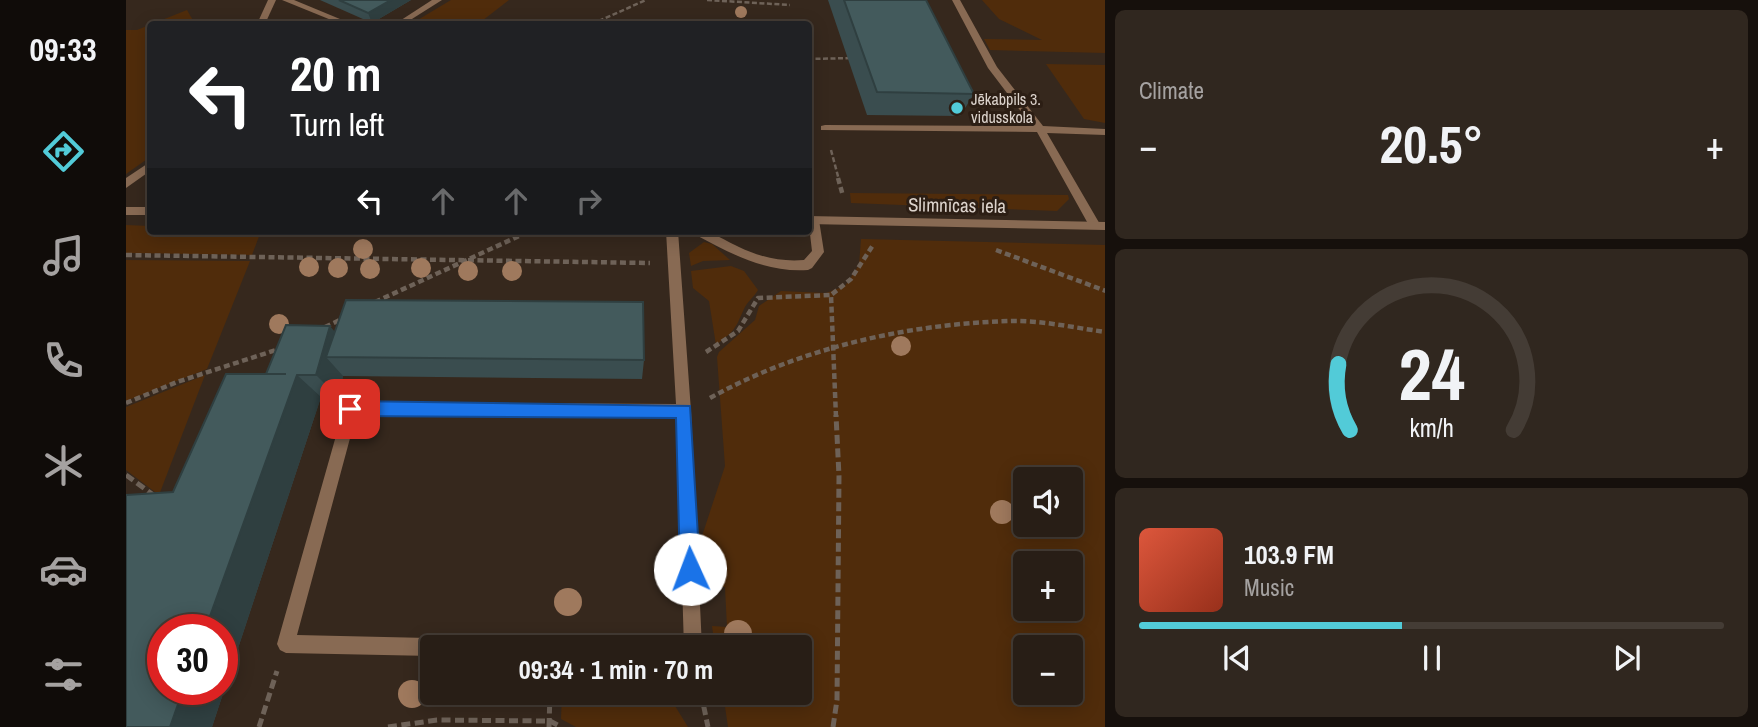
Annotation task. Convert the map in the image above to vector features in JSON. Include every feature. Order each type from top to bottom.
[{"type":"street","points":[[262,21],[272,0]]},
{"type":"street","points":[[286,0],[340,21]]},
{"type":"street","points":[[956,0],[993,68],[1040,129],[1100,226]]},
{"type":"street","points":[[404,21],[435,1]]},
{"type":"street","points":[[825,128],[1105,132]]},
{"type":"street","points":[[126,184],[147,168]]},
{"type":"street","points":[[126,211],[147,211]]},
{"type":"street","name":"Slimnīcas iela","points":[[812,220],[1100,226]]},
{"type":"street","points":[[706,235],[750,257],[796,267],[808,265],[818,252],[812,225]]},
{"type":"street","points":[[672,235],[684,411],[693,635]]},
{"type":"street","points":[[420,647],[286,643],[350,409],[684,411]]},
{"type":"path","points":[[599,21],[646,0]]},
{"type":"path","points":[[707,0],[790,5]]},
{"type":"path","points":[[812,59],[860,58]]},
{"type":"path","points":[[825,128],[845,201]]},
{"type":"path","points":[[681,367],[737,331],[758,299],[831,295],[845,286],[862,266],[877,239],[872,221]]},
{"type":"path","points":[[372,304],[521,235]]},
{"type":"path","points":[[990,247],[1105,291]]},
{"type":"path","points":[[126,255],[674,264]]},
{"type":"path","points":[[831,295],[839,476],[837,700],[833,727]]},
{"type":"path","points":[[322,329],[347,316]]},
{"type":"path","points":[[684,411],[737,383],[833,349],[896,331],[1013,321],[1105,332]]},
{"type":"path","points":[[126,403],[177,382],[285,347]]},
{"type":"path","points":[[126,475],[159,499],[163,508]]},
{"type":"path","points":[[259,727],[286,643]]},
{"type":"path","points":[[550,705],[550,724]]},
{"type":"path","points":[[703,705],[708,727]]},
{"type":"path","points":[[388,727],[437,720],[550,724],[561,727]]},
{"type":"shaded area","points":[[451,0],[509,0],[482,21],[416,21]]},
{"type":"shaded area","points":[[982,0],[1105,0],[1105,53],[990,50],[984,39],[1042,40],[999,19]]},
{"type":"shaded area","points":[[187,10],[193,21],[160,21]]},
{"type":"shaded area","points":[[147,26],[147,159],[126,174],[126,30]]},
{"type":"shaded area","points":[[1046,64],[1105,65],[1105,123],[1084,119]]},
{"type":"shaded area","points":[[850,193],[1068,195],[1069,199],[1057,211],[851,203]]},
{"type":"shaded area","points":[[126,225],[147,226],[147,235],[260,235],[252,255],[126,253]]},
{"type":"shaded area","points":[[861,239],[1105,245],[1105,727],[728,727],[725,705],[812,705],[812,635],[713,635],[712,626],[727,627],[725,587],[705,586],[702,536],[725,466],[717,357],[719,352],[755,320],[759,306],[781,291],[826,293],[845,286],[859,265]]},
{"type":"shaded area","points":[[704,242],[712,244],[730,260],[703,261],[691,266],[689,253]]},
{"type":"shaded area","points":[[126,260],[250,261],[207,369],[126,401]]},
{"type":"shaded area","points":[[731,266],[744,271],[758,290],[745,306],[734,329],[716,345],[709,301],[693,288],[691,271]]},
{"type":"shaded area","points":[[205,375],[159,495],[126,470],[126,407]]},
{"type":"shaded area","points":[[562,705],[674,705],[688,727],[576,727],[561,719]]},
{"type":"building","points":[[339,0],[391,0],[368,13]]},
{"type":"building","points":[[844,0],[926,0],[974,94],[877,92]]},
{"type":"building","points":[[346,300],[643,302],[644,360],[326,357]]},
{"type":"building","points":[[286,325],[330,326],[316,375],[297,375],[211,614],[147,614],[147,705],[178,705],[170,727],[126,727],[126,495],[173,492],[226,374],[266,374]]},
{"type":"place","name":"Jēkabpils 3. vidusskola","points":[[957,108]]},
{"type":"route","points":[[350,409],[684,411],[690,569]]}]
